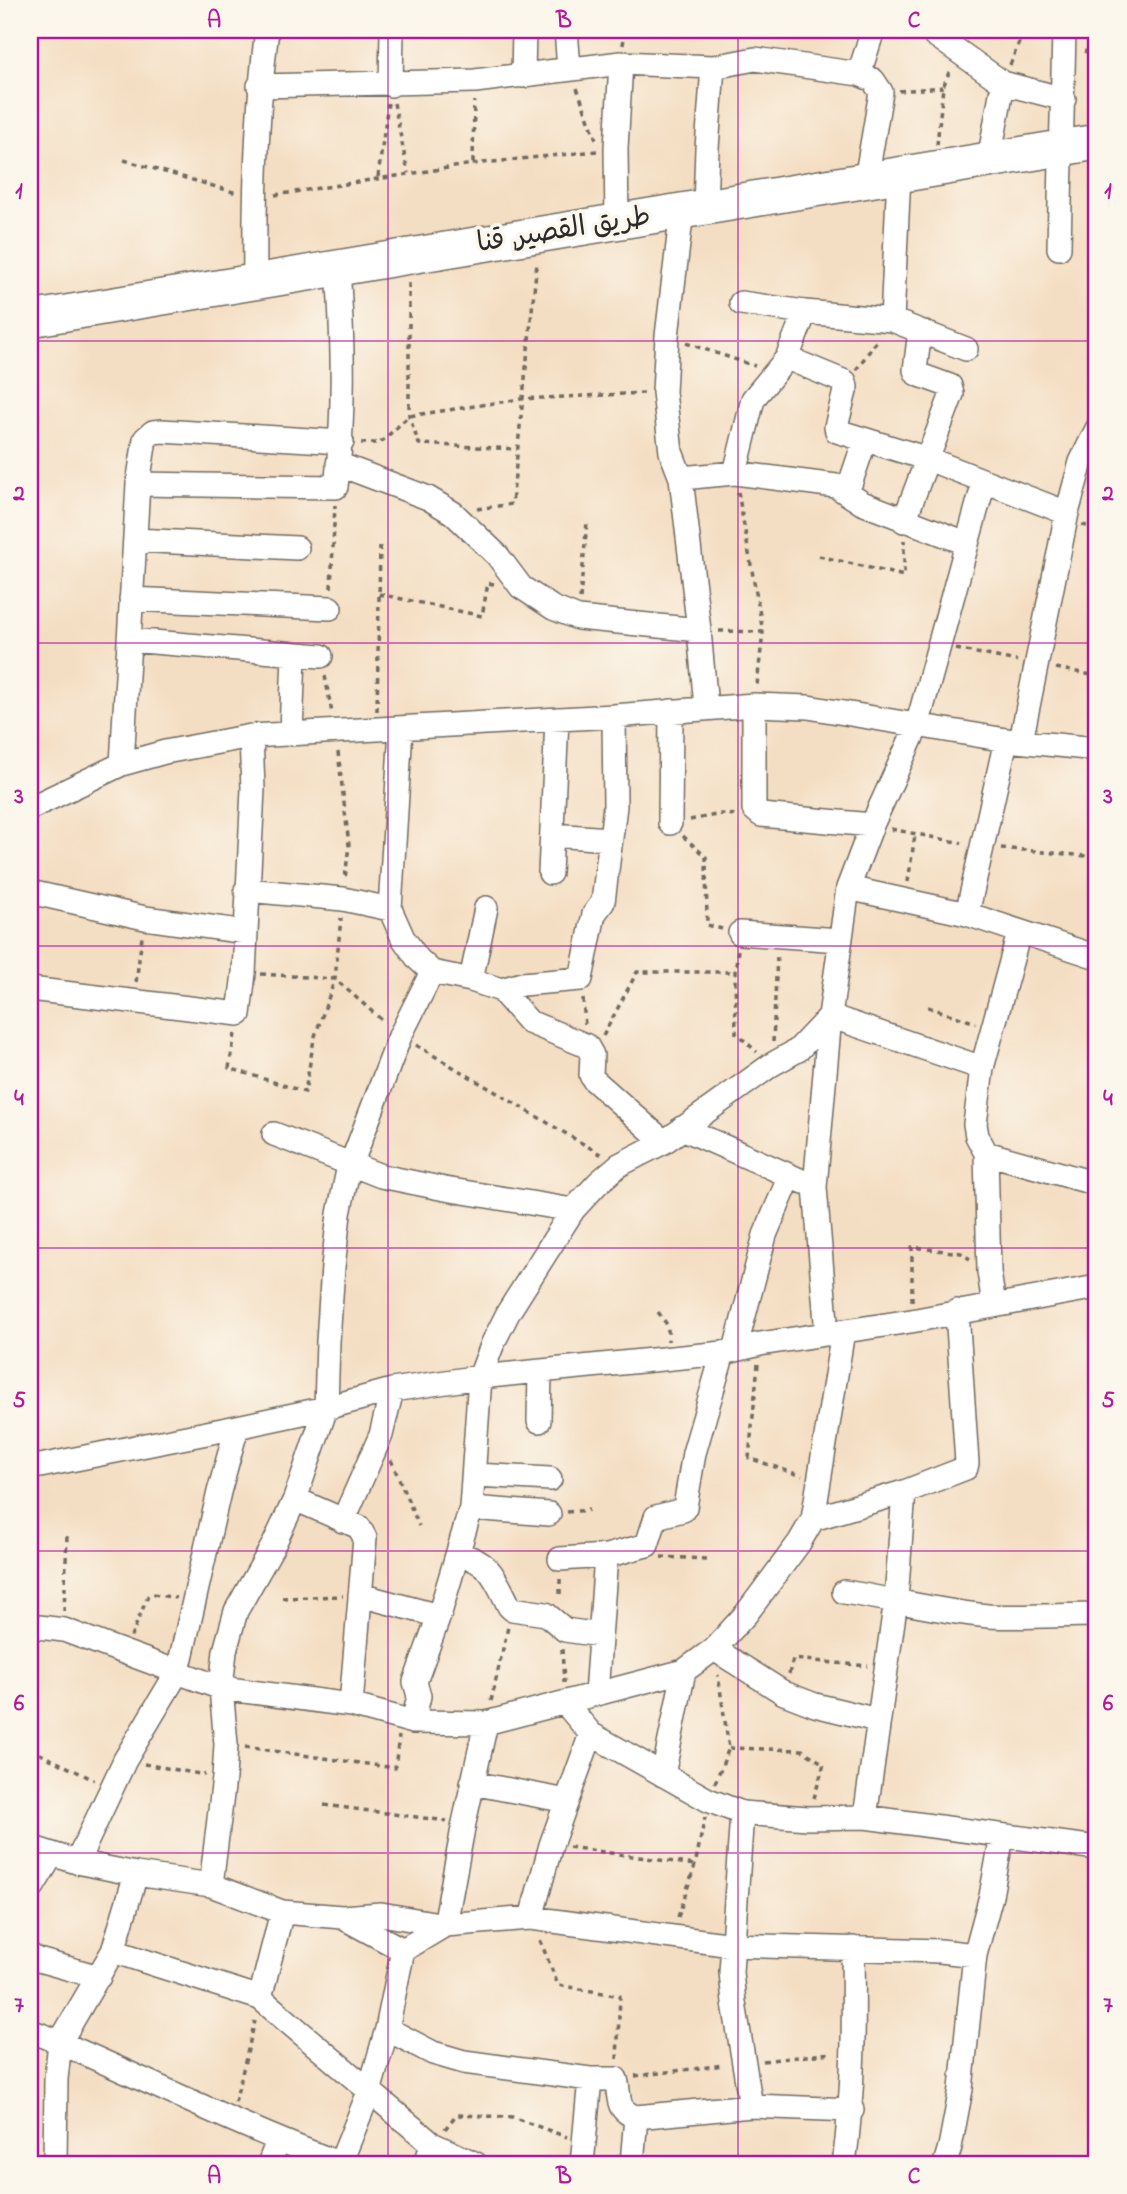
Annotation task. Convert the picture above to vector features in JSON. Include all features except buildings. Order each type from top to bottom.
[{"type":"highway","name":"طريق القصير, قنا","points":[[30,319],[1097,142]]},
{"type":"street","points":[[255,282],[254,198],[260,86],[267,30]]},
{"type":"street","points":[[391,85],[393,30]]},
{"type":"street","points":[[523,76],[524,30]]},
{"type":"street","points":[[566,30],[569,68]]},
{"type":"street","points":[[859,74],[873,30]]},
{"type":"street","points":[[928,30],[1003,83],[1064,99]]},
{"type":"street","points":[[1059,248],[1064,30]]},
{"type":"street","points":[[260,86],[475,82],[621,63],[713,67],[755,59],[859,74],[873,80],[881,92],[882,178],[892,320]]},
{"type":"street","points":[[617,222],[616,148],[621,63]]},
{"type":"street","points":[[706,707],[681,478],[671,452],[664,392],[667,336],[707,148],[713,67]]},
{"type":"street","points":[[989,160],[1003,83]]},
{"type":"street","points":[[338,268],[343,342],[339,464]]},
{"type":"street","points":[[741,303],[805,313],[892,320],[967,349]]},
{"type":"street","points":[[735,473],[753,398],[780,365],[805,313]]},
{"type":"street","points":[[905,521],[952,394],[950,386],[917,374],[914,365],[920,331]]},
{"type":"street","points":[[780,365],[846,384],[836,429],[928,459],[1067,513]]},
{"type":"street","points":[[967,914],[983,846],[1036,665],[1067,513],[1081,462],[1097,429]]},
{"type":"street","points":[[122,764],[138,484],[145,439],[153,432],[339,464],[428,498],[453,513],[497,555],[521,587],[553,608],[578,618],[699,630]]},
{"type":"street","points":[[847,493],[865,440]]},
{"type":"street","points":[[138,484],[339,464]]},
{"type":"street","points":[[681,478],[735,473],[836,486],[862,503],[966,543]]},
{"type":"street","points":[[30,1626],[64,1630],[221,1688],[351,1705],[407,1721],[486,1723],[684,1671],[714,1649],[746,1614],[799,1543],[813,1519],[820,1482],[835,1332],[815,1187],[830,1016],[848,888],[872,825],[917,726],[984,482]]},
{"type":"street","points":[[135,540],[297,548]]},
{"type":"street","points":[[131,599],[330,608]]},
{"type":"street","points":[[130,639],[321,656]]},
{"type":"street","points":[[291,733],[294,655]]},
{"type":"street","points":[[754,705],[754,808],[761,815],[872,825]]},
{"type":"street","points":[[30,808],[122,764],[165,752],[251,736],[614,716],[706,707],[808,707],[1014,741],[1097,749]]},
{"type":"street","points":[[670,823],[671,711]]},
{"type":"street","points":[[501,990],[522,984],[581,979],[594,914],[603,902],[614,806],[614,716]]},
{"type":"street","points":[[550,873],[557,719]]},
{"type":"street","points":[[401,729],[390,909],[418,959],[432,972],[471,980],[501,990],[529,1022],[590,1050],[591,1075],[594,1080],[673,1135],[815,1187]]},
{"type":"street","points":[[30,989],[239,1014],[244,973],[253,789],[251,736]]},
{"type":"street","points":[[552,835],[610,839]]},
{"type":"street","points":[[848,888],[967,914],[1097,957]]},
{"type":"street","points":[[246,890],[343,900],[390,909]]},
{"type":"street","points":[[30,892],[145,918],[246,932]]},
{"type":"street","points":[[471,980],[486,908]]},
{"type":"street","points":[[740,933],[840,940]]},
{"type":"street","points":[[994,1305],[989,1272],[986,1153],[977,1136],[975,1124],[982,1068],[1019,933]]},
{"type":"street","points":[[211,1885],[224,1778],[226,1744],[221,1688],[225,1651],[236,1611],[274,1544],[295,1499],[326,1408],[328,1341],[339,1214],[347,1175],[400,1036],[432,972]]},
{"type":"street","points":[[407,1721],[419,1696],[415,1682],[439,1616],[471,1508],[480,1377],[509,1311],[573,1210],[598,1183],[619,1165],[673,1135],[771,1065],[798,1050],[830,1016]]},
{"type":"street","points":[[830,1016],[982,1068]]},
{"type":"street","points":[[274,1134],[381,1176],[573,1210]]},
{"type":"street","points":[[986,1153],[1097,1184]]},
{"type":"street","points":[[560,1559],[606,1556],[647,1545],[656,1517],[680,1512],[685,1507],[694,1453],[765,1235],[790,1176]]},
{"type":"street","points":[[30,1468],[326,1408],[391,1390],[480,1377],[668,1360],[911,1321],[1097,1287]]},
{"type":"street","points":[[813,1519],[905,1492],[966,1468],[957,1311]]},
{"type":"street","points":[[539,1421],[540,1372]]},
{"type":"street","points":[[343,1521],[381,1435],[391,1390]]},
{"type":"street","points":[[77,1861],[125,1760],[178,1671],[219,1492],[237,1427]]},
{"type":"street","points":[[475,1475],[550,1479]]},
{"type":"street","points":[[865,1817],[896,1600],[905,1492]]},
{"type":"street","points":[[295,1499],[359,1527],[365,1538],[351,1705]]},
{"type":"street","points":[[471,1508],[549,1514]]},
{"type":"street","points":[[457,1554],[473,1557],[491,1571],[512,1609],[546,1614],[561,1629],[600,1635]]},
{"type":"street","points":[[596,1694],[606,1556]]},
{"type":"street","points":[[844,1592],[946,1611],[990,1616],[1097,1615]]},
{"type":"street","points":[[360,1595],[439,1616]]},
{"type":"street","points":[[714,1649],[784,1693],[815,1705],[877,1720]]},
{"type":"street","points":[[663,1775],[684,1671]]},
{"type":"street","points":[[565,1703],[590,1734],[708,1800],[742,1813],[808,1818],[865,1817],[1097,1848]]},
{"type":"street","points":[[30,2031],[60,2042],[278,2141],[341,2164],[369,2092],[387,2029],[403,1950],[445,1925],[486,1723]]},
{"type":"street","points":[[531,1918],[551,1845],[590,1734]]},
{"type":"street","points":[[472,1783],[567,1801]]},
{"type":"street","points":[[742,1813],[732,1945],[732,1987],[751,2106]]},
{"type":"street","points":[[945,2164],[961,2089],[975,1955],[991,1896],[1002,1836]]},
{"type":"street","points":[[30,1847],[52,1855],[136,1874],[211,1885],[282,1912],[342,1917],[381,1914],[445,1925],[531,1918],[732,1945],[940,1951],[975,1955]]},
{"type":"street","points":[[30,1891],[52,1855]]},
{"type":"street","points":[[55,2164],[55,2090],[60,2042],[113,1951],[136,1874]]},
{"type":"street","points":[[260,1998],[282,1912]]},
{"type":"street","points":[[342,1917],[403,1950]]},
{"type":"street","points":[[844,2164],[852,2110],[853,1948]]},
{"type":"street","points":[[113,1951],[260,1998],[369,2092],[429,2154],[476,2164]]},
{"type":"street","points":[[30,1955],[35,1959],[99,1977]]},
{"type":"street","points":[[387,2029],[433,2053],[464,2062],[590,2079],[616,2079],[620,2106],[626,2113],[636,2117],[751,2106],[852,2110]]},
{"type":"street","points":[[583,2154],[590,2079]]},
{"type":"street","points":[[632,2163],[636,2117]]},
{"type":"street","points":[[269,2164],[278,2141]]},
{"type":"path","points":[[1003,83],[1024,30]]},
{"type":"path","points":[[124,160],[254,198],[473,164],[600,151],[569,68]]},
{"type":"path","points":[[473,164],[475,82]]},
{"type":"path","points":[[391,85],[408,173]]},
{"type":"path","points":[[378,177],[391,85]]},
{"type":"path","points":[[881,92],[943,87],[934,169]]},
{"type":"path","points":[[409,256],[409,416],[419,444],[517,449],[540,235]]},
{"type":"path","points":[[846,384],[892,320]]},
{"type":"path","points":[[667,336],[780,365]]},
{"type":"path","points":[[330,608],[339,464],[380,443],[409,416],[521,399],[664,392]]},
{"type":"path","points":[[735,473],[763,632],[754,705]]},
{"type":"path","points":[[819,556],[904,576],[905,521]]},
{"type":"path","points":[[578,618],[587,522]]},
{"type":"path","points":[[377,730],[380,545]]},
{"type":"path","points":[[379,594],[482,616],[488,583],[521,587]]},
{"type":"path","points":[[699,630],[763,632]]},
{"type":"path","points":[[940,646],[1097,676]]},
{"type":"path","points":[[239,1014],[229,1068],[305,1092],[314,1040],[335,979],[349,845],[335,732],[321,656]]},
{"type":"path","points":[[670,823],[721,814],[761,815]]},
{"type":"path","points":[[670,823],[706,858],[707,925],[740,933]]},
{"type":"path","points":[[905,899],[915,835],[983,846],[1097,857]]},
{"type":"path","points":[[133,1002],[145,918]]},
{"type":"path","points":[[771,1065],[778,936]]},
{"type":"path","points":[[590,1050],[637,972],[735,972],[736,1033],[771,1065]]},
{"type":"path","points":[[244,973],[335,979],[400,1036],[619,1165]]},
{"type":"path","points":[[581,979],[590,1050]]},
{"type":"path","points":[[928,1007],[993,1029]]},
{"type":"path","points":[[911,1321],[912,1247],[961,1252],[989,1272]]},
{"type":"path","points":[[658,1312],[668,1326],[668,1360]]},
{"type":"path","points":[[760,1344],[749,1458],[820,1482]]},
{"type":"path","points":[[381,1435],[419,1526]]},
{"type":"path","points":[[64,1630],[67,1536]]},
{"type":"path","points":[[560,1559],[565,1703]]},
{"type":"path","points":[[125,1652],[148,1596],[153,1594],[194,1601]]},
{"type":"path","points":[[282,1598],[360,1595]]},
{"type":"path","points":[[486,1723],[512,1609]]},
{"type":"path","points":[[671,1937],[695,1865],[708,1800],[729,1748],[714,1649]]},
{"type":"path","points":[[784,1693],[793,1659],[886,1667]]},
{"type":"path","points":[[226,1744],[396,1768],[407,1721]]},
{"type":"path","points":[[729,1748],[802,1751],[824,1764],[808,1818]]},
{"type":"path","points":[[30,1749],[112,1788]]},
{"type":"path","points":[[125,1760],[224,1778]]},
{"type":"path","points":[[324,1805],[464,1823]]},
{"type":"path","points":[[551,1845],[695,1865]]},
{"type":"path","points":[[531,1918],[558,1985],[620,1996],[616,2079],[854,2050]]},
{"type":"path","points":[[231,2118],[260,1998]]},
{"type":"path","points":[[429,2154],[456,2115],[512,2117],[583,2154]]}]
